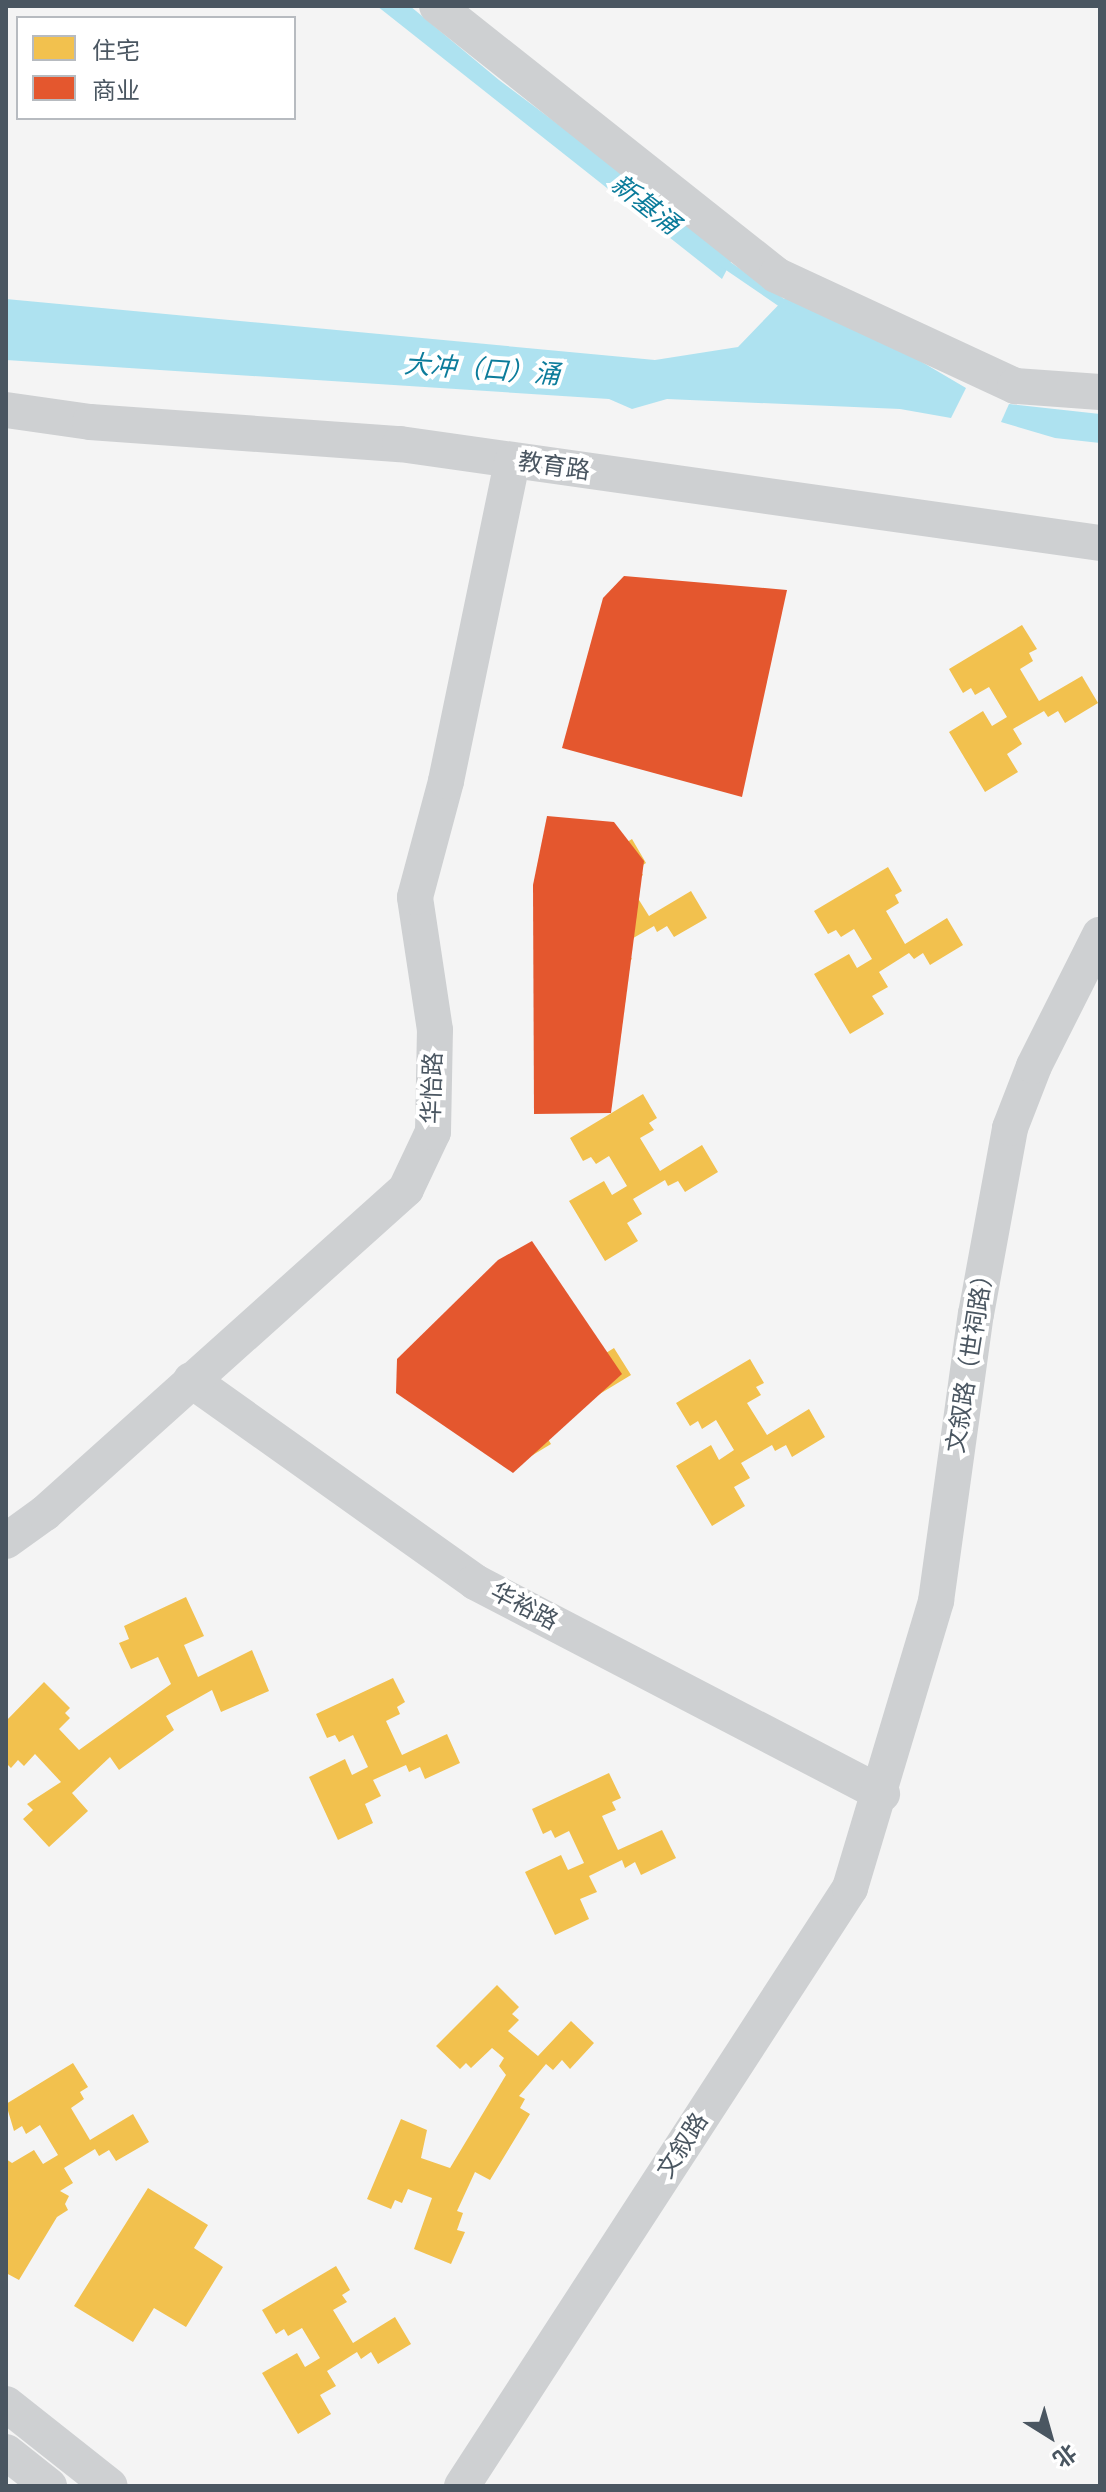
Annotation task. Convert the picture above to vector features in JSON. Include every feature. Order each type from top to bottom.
[{"type":"street","points":[[437,6],[776,275],[1015,386],[1100,392]]},
{"type":"street","name":"教育路","points":[[6,410],[90,422],[400,444],[1100,543]]},
{"type":"street","name":"华怡路","points":[[6,1541],[406,1189],[433,1132],[435,1030],[415,897],[446,781],[512,461]]},
{"type":"street","name":"文叙路（世祠路）","points":[[882,1794],[936,1601],[976,1314],[1010,1128],[1034,1066],[1100,935]]},
{"type":"street","name":"华裕路","points":[[191,1380],[475,1582],[882,1794]]},
{"type":"street","name":"文叙路","points":[[462,2486],[850,1888],[882,1794]]},
{"type":"street","points":[[6,2404],[110,2486]]},
{"type":"street","points":[[6,2452],[49,2486]]},
{"type":"water","points":[[377,6],[410,6],[499,80],[734,256],[722,279]]},
{"type":"water","name":"大冲（口）涌","points":[[790,293],[813,298],[966,388],[951,418],[900,409],[667,399],[632,409],[609,399],[6,360],[6,299],[655,360],[738,347]]},
{"type":"water","points":[[1009,404],[1100,414],[1100,443],[1055,438],[1001,422]]},
{"type":"building: 住宅","points":[[694,586],[709,610],[701,614],[705,622],[692,630],[711,663],[753,637],[769,664],[737,684],[730,672],[720,678],[716,672],[685,690],[694,706],[679,715],[690,733],[656,753],[620,693],[655,673],[664,687],[678,678],[661,648],[647,656],[643,649],[635,653],[621,630]]},
{"type":"building: 住宅","points":[[1022,625],[1037,649],[1029,653],[1033,661],[1020,669],[1039,701],[1082,676],[1098,703],[1065,723],[1058,711],[1048,717],[1044,711],[1013,729],[1022,744],[1007,754],[1018,772],[985,792],[949,732],[983,711],[992,726],[1007,717],[989,687],[975,695],[971,688],[963,693],[949,669]]},
{"type":"building: 住宅","points":[[632,839],[646,863],[638,868],[643,875],[629,884],[649,916],[691,891],[707,918],[674,937],[667,926],[657,932],[654,926],[623,944],[632,959],[616,968],[627,987],[594,1007],[558,947],[593,926],[601,940],[616,931],[598,901],[585,910],[580,902],[573,907],[559,884]]},
{"type":"building: 住宅","points":[[888,867],[902,891],[895,895],[899,903],[886,911],[905,944],[947,918],[963,945],[930,965],[923,953],[914,959],[909,953],[879,972],[888,987],[872,996],[884,1014],[850,1034],[814,974],[849,954],[857,968],[872,959],[854,929],[841,937],[836,930],[828,934],[814,911]]},
{"type":"building: 住宅","points":[[643,1094],[657,1118],[649,1123],[654,1130],[640,1138],[660,1171],[702,1145],[718,1172],[685,1192],[678,1181],[668,1186],[665,1180],[633,1199],[642,1214],[627,1223],[638,1241],[605,1261],[569,1201],[604,1181],[612,1195],[627,1186],[609,1156],[596,1164],[591,1157],[583,1161],[570,1138]]},
{"type":"building: 住宅","points":[[556,1297],[570,1321],[562,1325],[567,1333],[553,1341],[572,1374],[614,1348],[631,1375],[598,1395],[591,1383],[581,1389],[577,1383],[546,1401],[555,1417],[540,1426],[551,1444],[518,1464],[482,1404],[517,1383],[525,1398],[540,1389],[522,1359],[508,1367],[504,1360],[496,1364],[482,1341]]},
{"type":"building: 住宅","points":[[750,1359],[764,1383],[756,1387],[761,1395],[747,1403],[767,1435],[809,1409],[825,1437],[792,1457],[786,1445],[775,1451],[772,1445],[741,1463],[750,1478],[734,1487],[745,1506],[712,1526],[676,1466],[711,1445],[719,1460],[734,1450],[716,1420],[702,1429],[698,1421],[690,1426],[676,1403]]},
{"type":"building: 住宅","points":[[186,1597],[204,1636],[184,1645],[198,1677],[252,1650],[269,1691],[221,1712],[212,1690],[166,1716],[174,1730],[119,1770],[110,1757],[72,1793],[88,1811],[49,1847],[23,1819],[33,1810],[27,1804],[61,1782],[35,1754],[24,1766],[18,1760],[11,1768],[6,1763],[6,1721],[44,1682],[70,1708],[65,1713],[70,1718],[59,1729],[79,1750],[171,1684],[158,1657],[131,1669],[119,1643],[129,1639],[124,1626]]},
{"type":"building: 住宅","points":[[393,1678],[405,1702],[397,1707],[400,1714],[386,1721],[402,1755],[447,1734],[460,1763],[425,1779],[420,1767],[409,1772],[406,1765],[373,1780],[381,1796],[365,1804],[373,1823],[338,1840],[309,1777],[345,1759],[352,1775],[368,1767],[353,1735],[339,1742],[335,1735],[327,1738],[316,1714]]},
{"type":"building: 住宅","points":[[609,1773],[621,1798],[612,1802],[616,1810],[602,1816],[618,1850],[662,1830],[676,1858],[641,1875],[635,1862],[625,1868],[622,1860],[589,1876],[597,1892],[580,1899],[589,1919],[555,1935],[525,1872],[561,1855],[568,1870],[584,1863],[569,1831],[555,1838],[551,1830],[543,1834],[532,1809]]},
{"type":"building: 住宅","points":[[497,1985],[519,2007],[512,2014],[519,2020],[508,2031],[538,2056],[571,2021],[594,2043],[570,2069],[562,2060],[553,2070],[546,2064],[519,2096],[525,2099],[520,2108],[530,2114],[490,2180],[475,2172],[457,2211],[463,2213],[457,2230],[465,2232],[451,2264],[414,2249],[432,2198],[408,2189],[402,2203],[395,2200],[391,2209],[367,2199],[401,2119],[427,2130],[421,2158],[450,2168],[506,2075],[499,2066],[504,2058],[492,2048],[471,2068],[466,2063],[460,2069],[436,2046]]},
{"type":"building: 住宅","points":[[73,2063],[88,2087],[80,2092],[84,2099],[71,2108],[90,2140],[133,2114],[149,2142],[116,2161],[109,2150],[99,2156],[95,2149],[64,2168],[73,2183],[60,2191],[69,2196],[65,2204],[68,2210],[57,2217],[19,2280],[6,2273],[6,2159],[12,2163],[34,2150],[43,2164],[58,2155],[40,2125],[26,2134],[22,2126],[14,2131],[6,2104]]},
{"type":"building: 住宅","points":[[148,2188],[208,2225],[194,2248],[223,2267],[186,2327],[154,2308],[133,2342],[74,2306]]},
{"type":"building: 住宅","points":[[336,2266],[350,2290],[342,2295],[347,2302],[333,2310],[353,2343],[395,2317],[411,2344],[378,2364],[371,2352],[361,2359],[357,2352],[327,2371],[336,2386],[320,2395],[331,2414],[298,2434],[262,2373],[297,2353],[305,2367],[320,2358],[302,2328],[288,2336],[284,2329],[276,2334],[262,2310]]},
{"type":"building: 商业","points":[[624,576],[787,590],[742,797],[562,748],[603,598]]},
{"type":"building: 商业","points":[[547,816],[614,822],[644,861],[611,1113],[534,1114],[533,885]]},
{"type":"building: 商业","points":[[532,1241],[622,1374],[513,1473],[396,1393],[397,1359],[498,1260]]},
{"type":"waterway","name":"新基涌","points":[[721,261],[791,309]]}]
